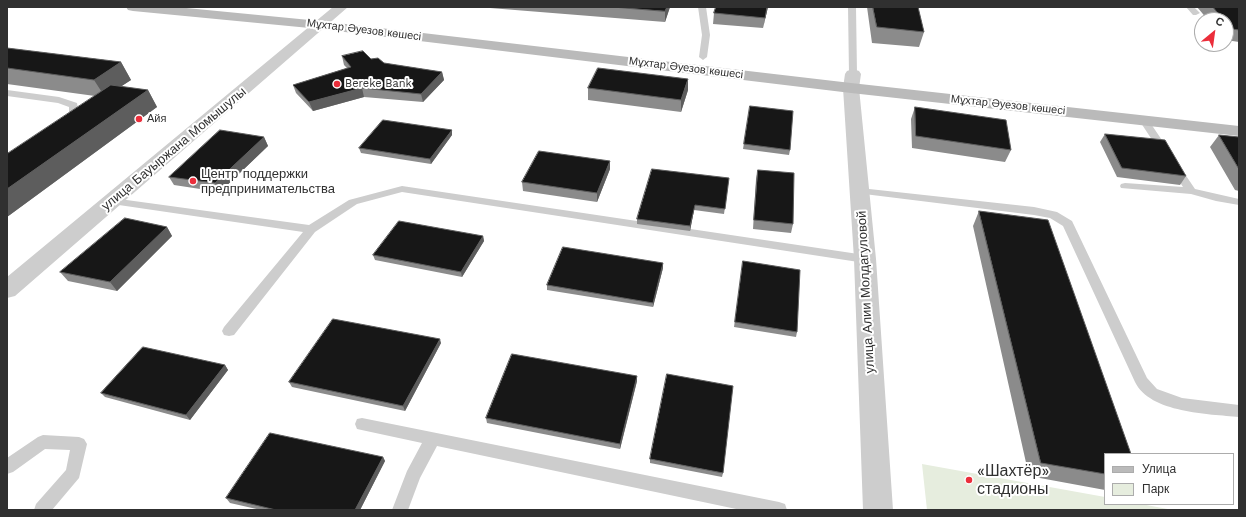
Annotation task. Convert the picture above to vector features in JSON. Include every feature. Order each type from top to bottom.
[{"type":"street","name":"Мұхтар Әуезов көшесі","points":[[133,7],[330,16],[1239,131]]},
{"type":"street","name":"Мұхтар Әуезов көшесі","points":[[239,7],[703,57],[852,81],[963,86]]},
{"type":"street","name":"улица Бауыржана Момышулы","points":[[8,288],[330,16]]},
{"type":"street","name":"улица Алии Молдагуловой","points":[[852,81],[865,259],[878,510]]},
{"type":"lane","points":[[702,7],[706,36],[703,57]]},
{"type":"lane","points":[[852,7],[852,81]]},
{"type":"lane","points":[[7,93],[59,100],[74,105],[74,115],[56,128]]},
{"type":"lane","points":[[1144,120],[1191,191]]},
{"type":"lane","points":[[1125,186],[1191,191],[1216,198],[1239,202]]},
{"type":"lane","points":[[229,331],[311,229],[353,202],[402,189],[865,259]]},
{"type":"lane","points":[[860,191],[1034,211],[1053,215],[1068,224],[1142,382],[1152,393],[1182,404],[1239,410]]},
{"type":"lane","points":[[112,201],[311,229]]},
{"type":"lane","points":[[362,424],[779,510]]},
{"type":"lane","points":[[400,510],[413,476],[433,438]]},
{"type":"lane","points":[[7,467],[43,442],[79,444],[73,473],[42,510]]},
{"type":"green space","name":"«Шахтёр» стадионы","points":[[922,464],[1104,497],[1104,505],[1146,505],[1173,510],[927,510]]},
{"type":"building","points":[[613,7],[667,7],[665,11]]},
{"type":"building","points":[[716,7],[767,7],[765,18],[714,13]]},
{"type":"building","points":[[873,7],[918,7],[924,32],[877,27]]},
{"type":"building","points":[[1213,7],[1239,7],[1239,30],[1234,29],[1234,12],[1217,12]]},
{"type":"building","points":[[7,48],[121,62],[94,80],[7,68]]},
{"type":"building","points":[[363,51],[371,59],[378,58],[384,63],[442,72],[421,94],[362,88],[309,102],[293,85],[351,67],[342,56]]},
{"type":"building","points":[[598,68],[688,79],[681,100],[588,88]]},
{"type":"building","points":[[111,85],[148,90],[7,189],[7,154]]},
{"type":"building","points":[[750,106],[793,111],[790,150],[744,144]]},
{"type":"building","points":[[915,107],[1006,120],[1011,150],[916,136]]},
{"type":"building","points":[[383,120],[452,130],[430,159],[359,148]]},
{"type":"building","points":[[220,130],[264,137],[215,183],[169,177]]},
{"type":"building","points":[[1105,134],[1165,140],[1186,176],[1122,168]]},
{"type":"building","points":[[1219,135],[1239,137],[1239,169]]},
{"type":"building","points":[[539,151],[610,161],[597,193],[522,182]]},
{"type":"building","points":[[652,169],[729,178],[725,209],[695,205],[690,226],[637,219]]},
{"type":"building","points":[[758,170],[794,173],[793,224],[754,220]]},
{"type":"building","points":[[979,211],[1048,220],[1131,453],[1104,453],[1104,474],[1041,463]]},
{"type":"building","points":[[125,218],[167,227],[110,282],[60,272]]},
{"type":"building","points":[[399,221],[483,236],[461,272],[373,255]]},
{"type":"building","points":[[563,247],[663,263],[653,303],[547,285]]},
{"type":"building","points":[[743,261],[800,270],[797,332],[735,322]]},
{"type":"building","points":[[333,319],[440,339],[403,406],[289,382]]},
{"type":"building","points":[[143,347],[225,365],[186,415],[101,393]]},
{"type":"building","points":[[512,354],[637,376],[620,444],[486,418]]},
{"type":"building","points":[[667,374],[733,386],[723,473],[650,459]]},
{"type":"building","points":[[270,433],[383,457],[355,510],[276,510],[226,498]]},
{"type":"place","name":"Bereke Bank","points":[[337,84]]},
{"type":"place","name":"Айя","points":[[139,119]]},
{"type":"place","name":"Центр поддержки предпринимательства","points":[[193,181]]},
{"type":"place","name":"«Шахтёр» стадионы","points":[[969,480]]}]
